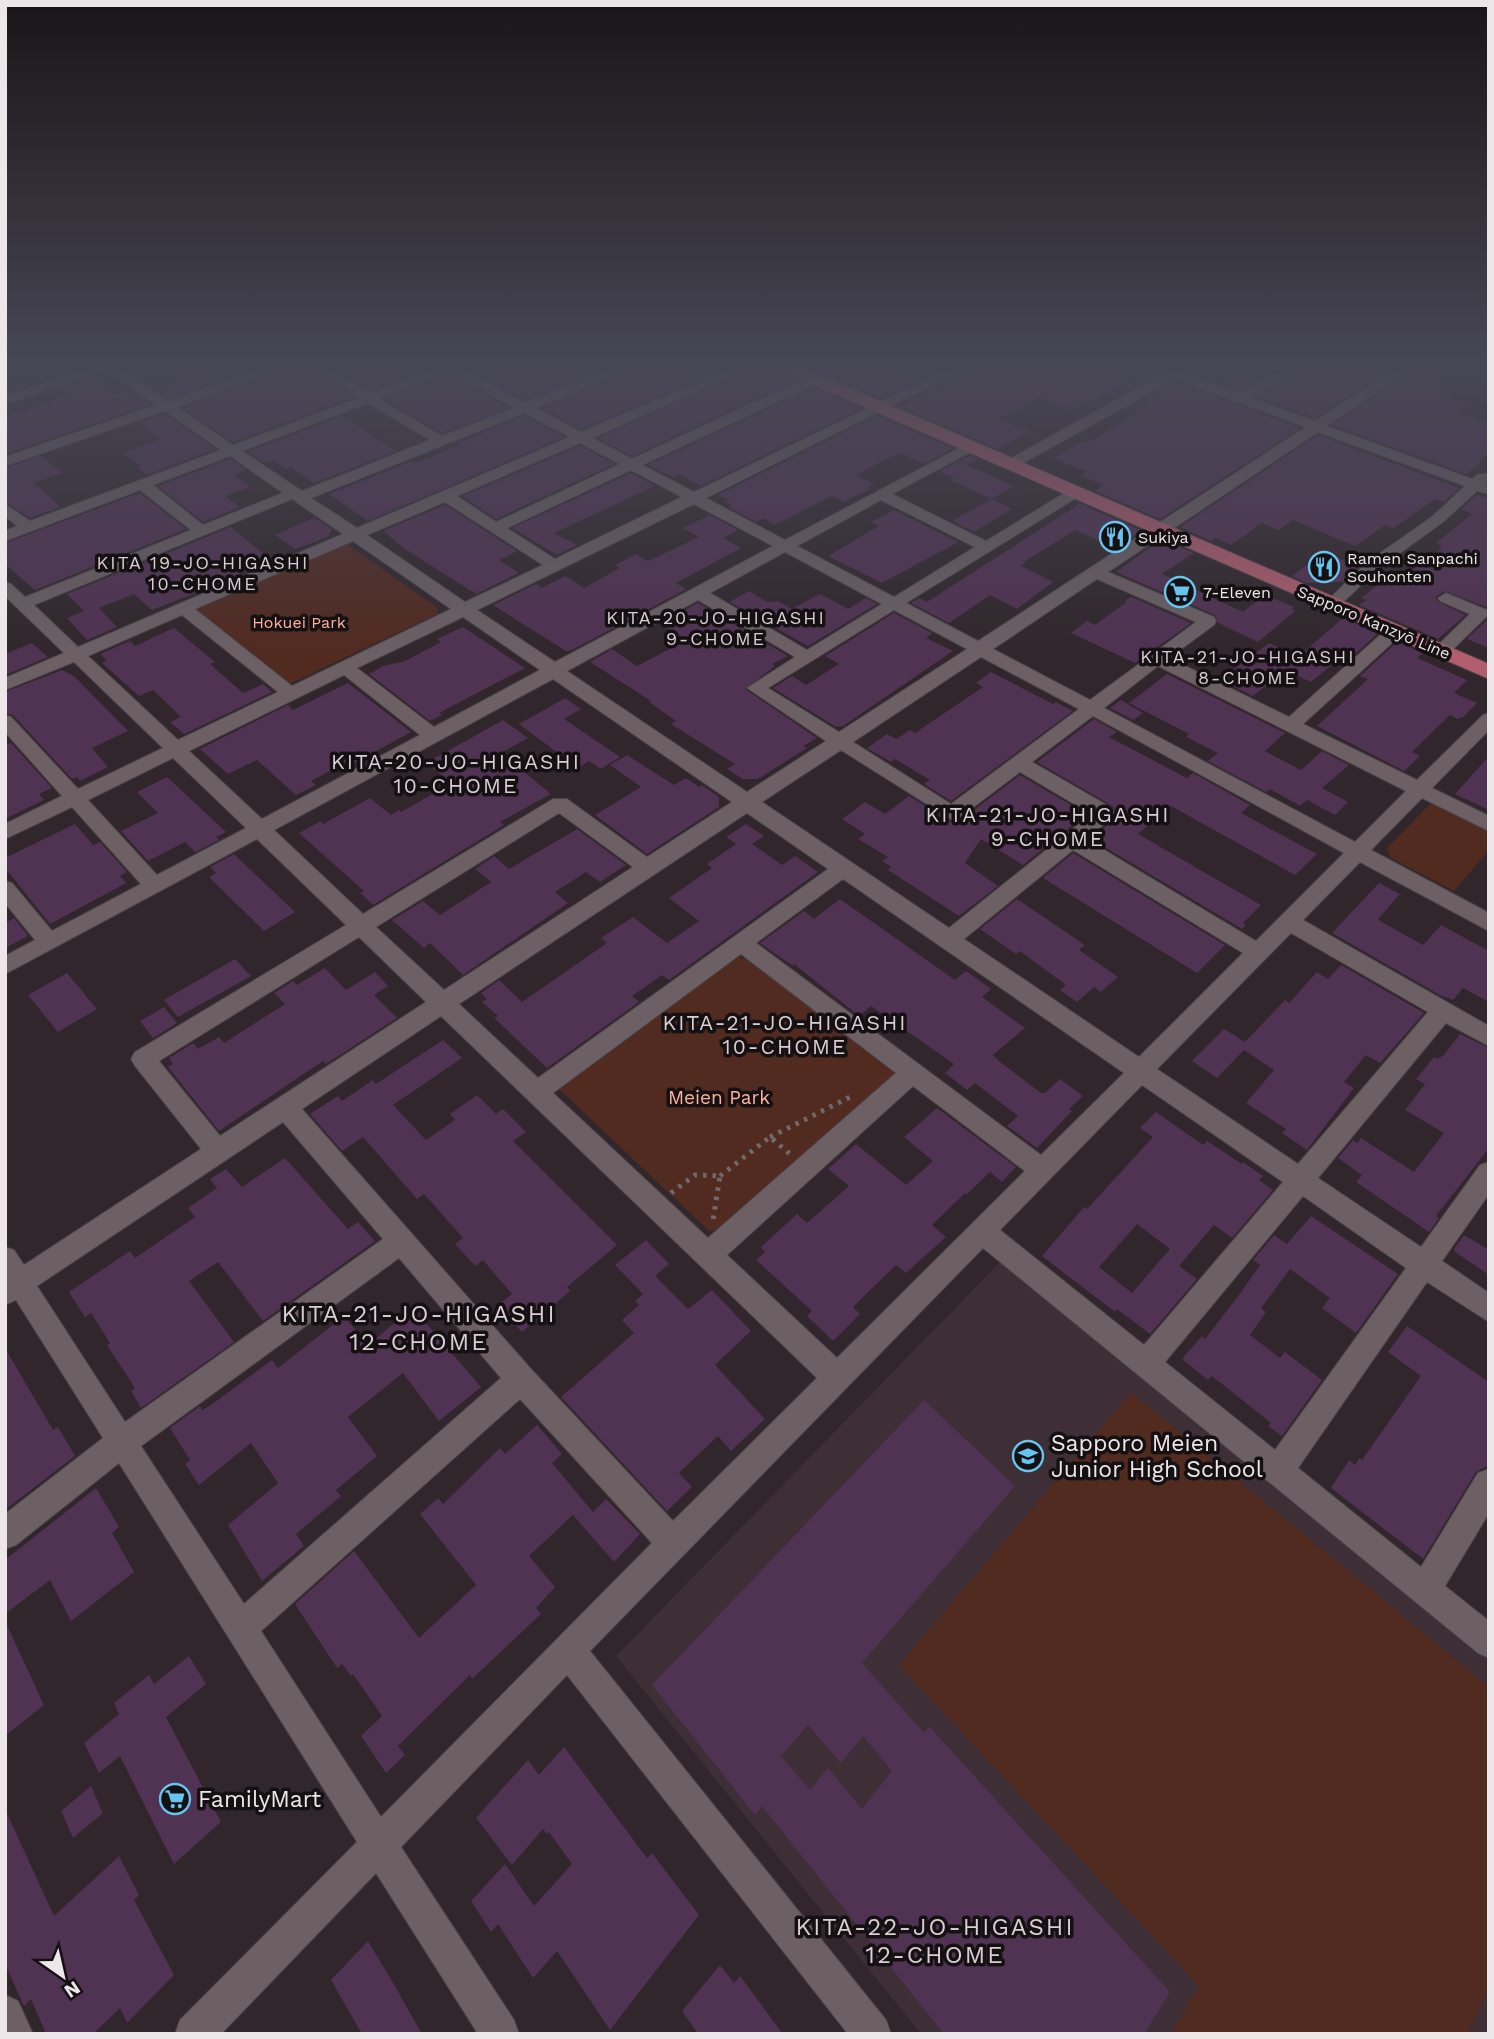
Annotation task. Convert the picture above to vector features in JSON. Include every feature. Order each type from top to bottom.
[{"type":"main road","name":"Sapporo Kanzyō Line","points":[[1016,466],[1489,672]]},
{"type":"street","points":[[5,536],[189,466]]},
{"type":"street","points":[[255,466],[1489,1309]]},
{"type":"street","points":[[23,604],[374,466]]},
{"type":"street","points":[[5,685],[515,466]]},
{"type":"street","points":[[497,527],[629,466]]},
{"type":"street","points":[[633,466],[1091,708],[1489,923]]},
{"type":"street","points":[[5,832],[758,466]]},
{"type":"street","points":[[5,966],[933,466]]},
{"type":"street","points":[[500,2034],[122,1442],[10,1278],[218,1152],[1259,466]]},
{"type":"street","points":[[1424,466],[1489,490]]},
{"type":"street","points":[[1332,604],[1372,566],[1438,519],[1473,484],[1489,473]]},
{"type":"street","points":[[142,484],[203,532]]},
{"type":"street","points":[[1076,492],[756,688],[952,813],[1208,621],[1097,573]]},
{"type":"street","points":[[880,494],[988,548]]},
{"type":"street","points":[[446,496],[554,565]]},
{"type":"street","points":[[5,508],[28,528]]},
{"type":"street","points":[[5,587],[837,1378]]},
{"type":"street","points":[[698,593],[807,657]]},
{"type":"street","points":[[1441,651],[1481,613],[1446,598]]},
{"type":"street","points":[[183,608],[291,694]]},
{"type":"street","points":[[1292,724],[1395,631]]},
{"type":"street","points":[[1157,659],[1489,824]]},
{"type":"street","points":[[345,667],[433,736]]},
{"type":"street","points":[[194,2034],[673,1543],[1489,719]]},
{"type":"street","points":[[5,722],[155,886]]},
{"type":"street","points":[[950,939],[1105,813],[1018,763]]},
{"type":"street","points":[[218,1152],[143,1059],[560,804],[648,868]]},
{"type":"street","points":[[1072,840],[1258,952]]},
{"type":"street","points":[[536,1092],[844,868]]},
{"type":"street","points":[[5,888],[49,942]]},
{"type":"street","points":[[1289,920],[1489,1037]]},
{"type":"street","points":[[741,943],[1042,1170]]},
{"type":"street","points":[[1147,1363],[1443,1010]]},
{"type":"street","points":[[708,1255],[912,1073]]},
{"type":"street","points":[[285,1107],[521,1379],[673,1543]]},
{"type":"street","points":[[1279,1470],[1489,1173]]},
{"type":"street","points":[[982,1231],[1489,1642]]},
{"type":"street","points":[[5,1534],[122,1442],[402,1241]]},
{"type":"street","points":[[241,1628],[521,1379]]},
{"type":"street","points":[[1425,1590],[1489,1485]]},
{"type":"street","points":[[568,1650],[872,2034]]},
{"type":"street","points":[[5,2014],[14,2034]]},
{"type":"path","points":[[668,1195],[695,1175],[720,1176],[769,1137],[851,1096],[868,1080],[893,1090]]},
{"type":"path","points":[[769,1137],[806,1168]]},
{"type":"path","points":[[713,1223],[720,1176]]},
{"type":"shaded area","name":"Sapporo Meien Junior High School","points":[[1003,1259],[1489,1653],[1489,2034],[921,2034],[616,1656]]},
{"type":"green space","name":"Hokuei Park","points":[[346,544],[438,608],[437,614],[285,686],[197,609]]},
{"type":"green space","points":[[1434,800],[1489,828],[1489,850],[1454,891],[1391,858],[1387,848]]},
{"type":"green space","name":"Meien Park","points":[[738,958],[751,959],[898,1070],[899,1077],[724,1229],[709,1231],[559,1089],[561,1082]]},
{"type":"green space","points":[[1131,1392],[1489,1687],[1489,1986],[1468,2034],[1171,2034],[1199,1986],[899,1665]]},
{"type":"building","points":[[54,466],[62,473],[34,483],[61,507],[30,518],[5,502],[5,468]]},
{"type":"building","points":[[142,466],[170,466],[147,475],[137,468]]},
{"type":"building","points":[[211,466],[240,466],[246,470],[234,475],[250,487],[225,496],[240,507],[203,522],[158,486]]},
{"type":"building","points":[[283,466],[357,466],[314,483],[291,467],[287,469]]},
{"type":"building","points":[[399,466],[496,466],[368,521],[329,494]]},
{"type":"building","points":[[532,466],[609,466],[496,519],[462,496]]},
{"type":"building","points":[[650,466],[742,466],[701,486],[678,474],[672,477]]},
{"type":"building","points":[[776,466],[873,466],[856,475],[874,484],[869,486],[872,488],[843,502],[832,496],[775,525],[763,518],[756,522],[728,507],[731,505],[725,502],[729,500],[718,495]]},
{"type":"building","points":[[949,466],[970,466],[1014,486],[992,499],[1012,509],[974,532],[952,521],[991,499],[950,480],[954,478],[940,471]]},
{"type":"building","points":[[1073,466],[1241,466],[1160,519],[1095,491],[1104,485],[1081,476],[1087,472]]},
{"type":"building","points":[[1271,466],[1401,466],[1459,488],[1444,502],[1435,499],[1394,528],[1385,525],[1355,546],[1293,520],[1278,530],[1262,523],[1231,545],[1215,538],[1211,541],[1180,527]]},
{"type":"building","points":[[1445,466],[1477,466],[1466,474]]},
{"type":"building","points":[[631,473],[655,486],[554,533],[577,545],[557,555],[512,528]]},
{"type":"building","points":[[140,493],[186,529],[35,590],[5,564],[5,543]]},
{"type":"building","points":[[1477,495],[1489,499],[1489,608],[1445,591],[1435,597],[1438,602],[1465,615],[1438,639],[1359,605],[1367,600],[1361,598],[1382,582],[1368,582],[1376,574],[1387,579],[1398,571],[1407,575],[1442,548],[1442,545],[1436,543],[1472,514],[1461,509]]},
{"type":"building","points":[[1076,502],[1142,531],[1116,548],[1075,530],[1021,566],[1053,582],[1017,609],[990,595],[949,623],[911,603],[919,598],[927,602],[1078,505]]},
{"type":"building","points":[[445,505],[517,551],[499,560],[519,573],[476,594],[405,549],[383,531]]},
{"type":"building","points":[[894,510],[958,542],[882,583],[828,556],[879,526],[871,522]]},
{"type":"building","points":[[710,515],[738,530],[723,538],[741,548],[676,583],[686,589],[572,650],[566,651],[493,605],[536,584],[542,588],[565,576],[584,588],[620,568],[615,565],[636,554],[648,561],[699,537],[683,528]]},
{"type":"building","points":[[314,518],[332,529],[328,537],[295,549],[275,535]]},
{"type":"building","points":[[231,527],[266,556],[234,569],[241,575],[152,610],[134,594],[99,608],[117,627],[87,640],[67,618],[84,611],[67,594]]},
{"type":"building","points":[[1162,539],[1194,553],[1162,574],[1243,612],[1265,595],[1294,607],[1292,609],[1295,611],[1258,642],[1218,623],[1215,615],[1116,572]]},
{"type":"building","points":[[1325,552],[1358,567],[1343,582],[1307,583],[1292,576]]},
{"type":"building","points":[[749,591],[767,602],[778,601],[792,609],[820,594],[848,609],[866,598],[877,604],[808,646],[730,602]]},
{"type":"building","points":[[1131,597],[1191,623],[1135,663],[1071,633],[1087,621],[1095,625]]},
{"type":"building","points":[[698,603],[788,656],[772,664],[775,666],[745,689],[817,738],[803,746],[807,748],[758,779],[743,779],[727,769],[735,764],[671,724],[676,721],[649,702],[651,701],[590,662],[612,649],[637,666],[679,644],[674,642],[682,637],[660,624]]},
{"type":"building","points":[[894,613],[932,633],[926,638],[953,651],[843,726],[836,727],[773,688],[792,676],[806,685],[839,664],[825,656]]},
{"type":"building","points":[[1343,618],[1378,633],[1341,667],[1333,664],[1311,682],[1286,671],[1253,696],[1220,680],[1269,643],[1299,656]]},
{"type":"building","points":[[1489,618],[1489,648],[1467,639]]},
{"type":"building","points":[[463,627],[525,668],[439,713],[442,715],[430,721],[369,674],[383,666],[405,661],[441,642],[437,639]]},
{"type":"building","points":[[174,628],[215,662],[210,664],[243,693],[263,684],[272,692],[184,734],[170,722],[181,717],[153,690],[139,696],[102,663],[107,661],[100,654],[130,641],[135,646]]},
{"type":"building","points":[[1397,642],[1423,653],[1417,658],[1467,680],[1454,693],[1477,703],[1463,717],[1457,719],[1450,715],[1412,752],[1420,756],[1404,771],[1317,726],[1368,679],[1360,676]]},
{"type":"building","points":[[32,643],[48,657],[5,675],[5,654]]},
{"type":"building","points":[[62,670],[74,676],[128,731],[92,748],[108,767],[80,781],[77,777],[72,779],[13,715],[5,713],[5,692]]},
{"type":"building","points":[[991,672],[1053,704],[1056,702],[1073,711],[951,801],[924,784],[930,780],[895,759],[891,762],[867,748],[887,734],[896,739],[910,730],[915,733],[983,687],[976,683]]},
{"type":"building","points":[[1167,674],[1285,733],[1265,751],[1301,770],[1322,751],[1349,765],[1322,788],[1348,802],[1335,815],[1307,800],[1300,806],[1270,789],[1266,792],[1208,761],[1218,753],[1186,737],[1189,734],[1129,703]]},
{"type":"building","points":[[348,683],[411,732],[351,765],[347,762],[311,781],[316,785],[296,795],[257,760],[228,774],[200,749],[288,705],[293,710]]},
{"type":"building","points":[[565,698],[581,709],[564,719],[620,757],[601,769],[589,761],[578,768],[519,724]]},
{"type":"building","points":[[1121,700],[1143,713],[1133,720],[1110,708]]},
{"type":"building","points":[[1094,719],[1117,732],[1109,737],[1187,778],[1193,773],[1250,805],[1241,813],[1317,854],[1295,875],[1171,806],[1138,834],[1261,905],[1243,923],[1246,925],[1242,929],[1091,839],[1114,819],[1117,814],[1114,807],[1037,762]]},
{"type":"building","points":[[503,720],[528,738],[501,753],[551,794],[500,822],[504,825],[373,905],[360,893],[364,891],[299,833],[321,821],[323,824],[370,798],[391,815],[399,810],[401,812],[452,783],[426,763]]},
{"type":"building","points":[[11,743],[52,788],[39,794],[44,800],[5,819],[5,745]]},
{"type":"building","points":[[627,755],[674,785],[686,778],[699,787],[702,785],[719,797],[719,807],[647,854],[595,815],[641,787],[610,765]]},
{"type":"building","points":[[1489,756],[1489,810],[1455,794]]},
{"type":"building","points":[[1020,775],[1086,814],[1023,865],[981,839],[965,863],[998,886],[959,916],[888,870],[891,867],[882,861],[888,857],[858,839],[865,834],[842,819],[865,802],[885,814],[909,796],[953,823],[961,820]]},
{"type":"building","points":[[167,777],[226,832],[216,837],[219,840],[195,852],[185,842],[148,861],[121,831],[158,813],[137,792]]},
{"type":"building","points":[[75,824],[93,845],[100,842],[127,872],[120,876],[126,883],[50,924],[5,868],[5,858]]},
{"type":"building","points":[[746,824],[764,836],[752,844],[782,865],[795,856],[818,872],[669,980],[662,975],[632,996],[639,1002],[547,1068],[494,1018],[498,1016],[482,1002],[487,999],[481,993],[499,980],[522,1002],[607,943],[601,938],[633,917],[667,943],[699,921],[669,898],[712,868],[707,864],[736,844],[726,837]]},
{"type":"building","points":[[577,829],[626,865],[600,882],[586,872],[555,892],[568,903],[463,975],[430,943],[424,948],[392,920],[423,901],[440,915],[491,882],[475,869],[494,856],[509,869]]},
{"type":"building","points":[[1073,853],[1225,945],[1197,973],[1043,878]]},
{"type":"building","points":[[234,854],[295,912],[264,931],[209,877],[216,873],[210,867]]},
{"type":"building","points":[[1379,883],[1400,894],[1378,919],[1380,921],[1423,945],[1441,925],[1489,951],[1489,1002],[1463,988],[1453,1000],[1440,995],[1332,933]]},
{"type":"building","points":[[840,899],[955,980],[966,971],[991,989],[982,997],[1025,1028],[993,1055],[999,1061],[1041,1093],[1045,1093],[1060,1079],[1083,1096],[1037,1148],[1007,1126],[1018,1116],[975,1083],[967,1090],[945,1073],[954,1064],[871,1006],[859,1016],[794,964],[793,966],[760,943],[804,911],[814,919]]},
{"type":"building","points":[[1017,899],[1085,945],[1079,950],[1118,977],[1101,992],[1094,987],[1077,1002],[1060,990],[1066,985],[1020,951],[1016,954],[980,929]]},
{"type":"building","points":[[14,918],[28,936],[5,948],[5,923]]},
{"type":"building","points":[[235,959],[251,976],[178,1017],[164,1000]]},
{"type":"building","points":[[1341,965],[1424,1013],[1380,1063],[1366,1055],[1344,1082],[1354,1088],[1307,1150],[1282,1133],[1286,1129],[1246,1103],[1274,1070],[1244,1050],[1217,1078],[1192,1061],[1224,1029],[1245,1042],[1285,1000],[1289,1003],[1317,972],[1328,979]]},
{"type":"building","points":[[325,968],[346,990],[375,972],[388,986],[374,995],[397,1018],[326,1064],[323,1061],[219,1131],[168,1067],[173,1064],[169,1058],[193,1043],[198,1049],[219,1037],[224,1043],[285,1004],[274,993],[293,981],[297,985]]},
{"type":"building","points":[[67,973],[97,1009],[58,1032],[28,995]]},
{"type":"building","points":[[164,1007],[177,1023],[153,1038],[140,1021]]},
{"type":"building","points":[[1460,1034],[1489,1048],[1489,1148],[1436,1216],[1439,1218],[1429,1232],[1356,1182],[1362,1175],[1338,1158],[1353,1140],[1357,1143],[1361,1138],[1414,1172],[1444,1133],[1405,1110],[1425,1084],[1416,1079],[1434,1057],[1438,1059],[1444,1055]]},
{"type":"building","points":[[443,1040],[462,1058],[393,1105],[426,1140],[455,1120],[450,1114],[477,1095],[496,1114],[503,1109],[526,1132],[513,1141],[617,1245],[567,1287],[570,1291],[522,1332],[497,1306],[512,1294],[483,1260],[475,1266],[455,1244],[463,1238],[424,1194],[417,1199],[363,1137],[342,1151],[310,1114],[338,1096],[342,1101],[373,1080],[376,1084]]},
{"type":"building","points":[[937,1108],[1016,1167],[1002,1182],[990,1172],[965,1193],[932,1225],[946,1237],[906,1273],[896,1265],[853,1307],[860,1314],[833,1341],[807,1316],[812,1311],[756,1260],[765,1252],[761,1247],[797,1214],[807,1223],[849,1186],[828,1169],[856,1144],[906,1185],[933,1161],[904,1137]]},
{"type":"building","points":[[1156,1112],[1203,1145],[1207,1141],[1242,1164],[1243,1162],[1263,1176],[1259,1180],[1273,1190],[1232,1238],[1214,1225],[1179,1266],[1197,1279],[1150,1334],[1117,1309],[1115,1312],[1042,1256],[1084,1207],[1087,1209],[1153,1137],[1140,1128]],"holes":[[[1137,1224],[1170,1249],[1132,1293],[1099,1267]]]},
{"type":"building","points":[[285,1158],[348,1229],[358,1222],[375,1241],[263,1321],[218,1262],[189,1281],[234,1342],[141,1408],[131,1391],[135,1388],[107,1345],[110,1343],[91,1313],[85,1317],[69,1292],[130,1251],[135,1258],[195,1217],[188,1208],[217,1188],[210,1179],[226,1169],[242,1187]]},
{"type":"building","points":[[1311,1216],[1398,1274],[1356,1333],[1322,1308],[1330,1298],[1290,1269],[1261,1308],[1266,1312],[1250,1335],[1280,1358],[1285,1352],[1322,1380],[1282,1436],[1268,1426],[1271,1423],[1212,1376],[1208,1380],[1182,1359],[1202,1336],[1205,1339],[1239,1295],[1260,1265],[1253,1260],[1274,1235],[1287,1244]]},
{"type":"building","points":[[1464,1235],[1489,1250],[1489,1275],[1455,1252],[1454,1249]]},
{"type":"building","points":[[646,1240],[669,1264],[655,1276],[688,1309],[712,1290],[751,1331],[715,1365],[765,1419],[731,1451],[718,1436],[679,1473],[692,1487],[667,1511],[561,1397],[634,1333],[622,1320],[639,1305],[635,1301],[643,1294],[615,1265]]},
{"type":"building","points":[[413,1308],[481,1387],[439,1421],[403,1373],[348,1417],[377,1456],[336,1490],[341,1496],[296,1534],[304,1546],[262,1581],[228,1525],[278,1483],[251,1443],[199,1485],[185,1464],[190,1460],[170,1428],[200,1406],[202,1410],[211,1405],[272,1360],[278,1368],[344,1316],[368,1345]]},
{"type":"building","points":[[1407,1326],[1489,1382],[1489,1465],[1476,1472],[1423,1559],[1331,1488],[1349,1460],[1355,1465],[1359,1458],[1362,1460],[1421,1376],[1388,1352]]},
{"type":"building","points":[[5,1348],[53,1430],[58,1427],[75,1456],[5,1510]]},
{"type":"building","points":[[924,1400],[1015,1486],[862,1663],[924,1733],[929,1726],[1170,1992],[1144,2034],[944,2034],[762,1806],[755,1815],[652,1685]],"holes":[[[808,1725],[841,1763],[863,1736],[892,1771],[862,1809],[828,1768],[810,1790],[781,1756]]]},
{"type":"building","points":[[537,1425],[562,1454],[552,1463],[593,1512],[606,1499],[640,1534],[614,1562],[573,1515],[529,1556],[555,1587],[536,1608],[541,1614],[472,1679],[470,1675],[398,1746],[405,1755],[386,1773],[361,1736],[382,1716],[353,1674],[351,1676],[342,1664],[337,1668],[295,1604],[354,1551],[419,1638],[476,1585],[420,1514],[438,1498],[443,1504],[500,1448],[505,1454]]},
{"type":"building","points":[[96,1488],[119,1527],[112,1533],[134,1572],[71,1621],[50,1580],[5,1614],[5,1560]]},
{"type":"building","points":[[5,1621],[44,1705],[5,1736]]},
{"type":"building","points":[[189,1656],[206,1684],[166,1717],[221,1822],[174,1864],[120,1756],[99,1773],[84,1743],[119,1714],[114,1703],[149,1675],[154,1684]]},
{"type":"building","points":[[564,1747],[647,1858],[652,1853],[699,1915],[610,2030],[557,1951],[533,1978],[498,1924],[491,1932],[471,1901],[505,1864],[534,1906],[572,1864],[549,1832],[547,1834],[543,1829],[512,1865],[476,1818],[528,1760],[539,1775]]},
{"type":"building","points":[[91,1786],[103,1813],[73,1838],[61,1811]]},
{"type":"building","points":[[5,1809],[54,1916],[119,1856],[139,1895],[134,1900],[174,1975],[127,2023],[120,2008],[93,2034],[46,2034],[31,1999],[24,2006],[5,1964]]},
{"type":"building","points":[[368,1941],[422,2034],[362,2034],[331,1980]]},
{"type":"building","points":[[720,1965],[734,1983],[740,1976],[783,2034],[698,2034],[682,2011]]},
{"type":"place","name":"Sukiya","points":[[1115,537]]},
{"type":"place","name":"Ramen Sanpachi Souhonten","points":[[1324,567]]},
{"type":"place","name":"7-Eleven","points":[[1180,592]]},
{"type":"place","name":"Sapporo Meien Junior High School","points":[[1028,1456]]},
{"type":"place","name":"FamilyMart","points":[[175,1799]]},
{"type":"district","name":"KITA 19-JO-HIGASHI 10-CHOME","points":[[203,573]]},
{"type":"district","name":"KITA-20-JO-HIGASHI 9-CHOME","points":[[716,628]]},
{"type":"district","name":"KITA-21-JO-HIGASHI 8-CHOME","points":[[1248,667]]},
{"type":"district","name":"KITA-20-JO-HIGASHI 10-CHOME","points":[[456,774]]},
{"type":"district","name":"KITA-21-JO-HIGASHI 9-CHOME","points":[[1048,827]]},
{"type":"district","name":"KITA-21-JO-HIGASHI 10-CHOME","points":[[785,1035]]},
{"type":"district","name":"KITA-21-JO-HIGASHI 12-CHOME","points":[[419,1328]]},
{"type":"district","name":"KITA-22-JO-HIGASHI 12-CHOME","points":[[935,1941]]}]
